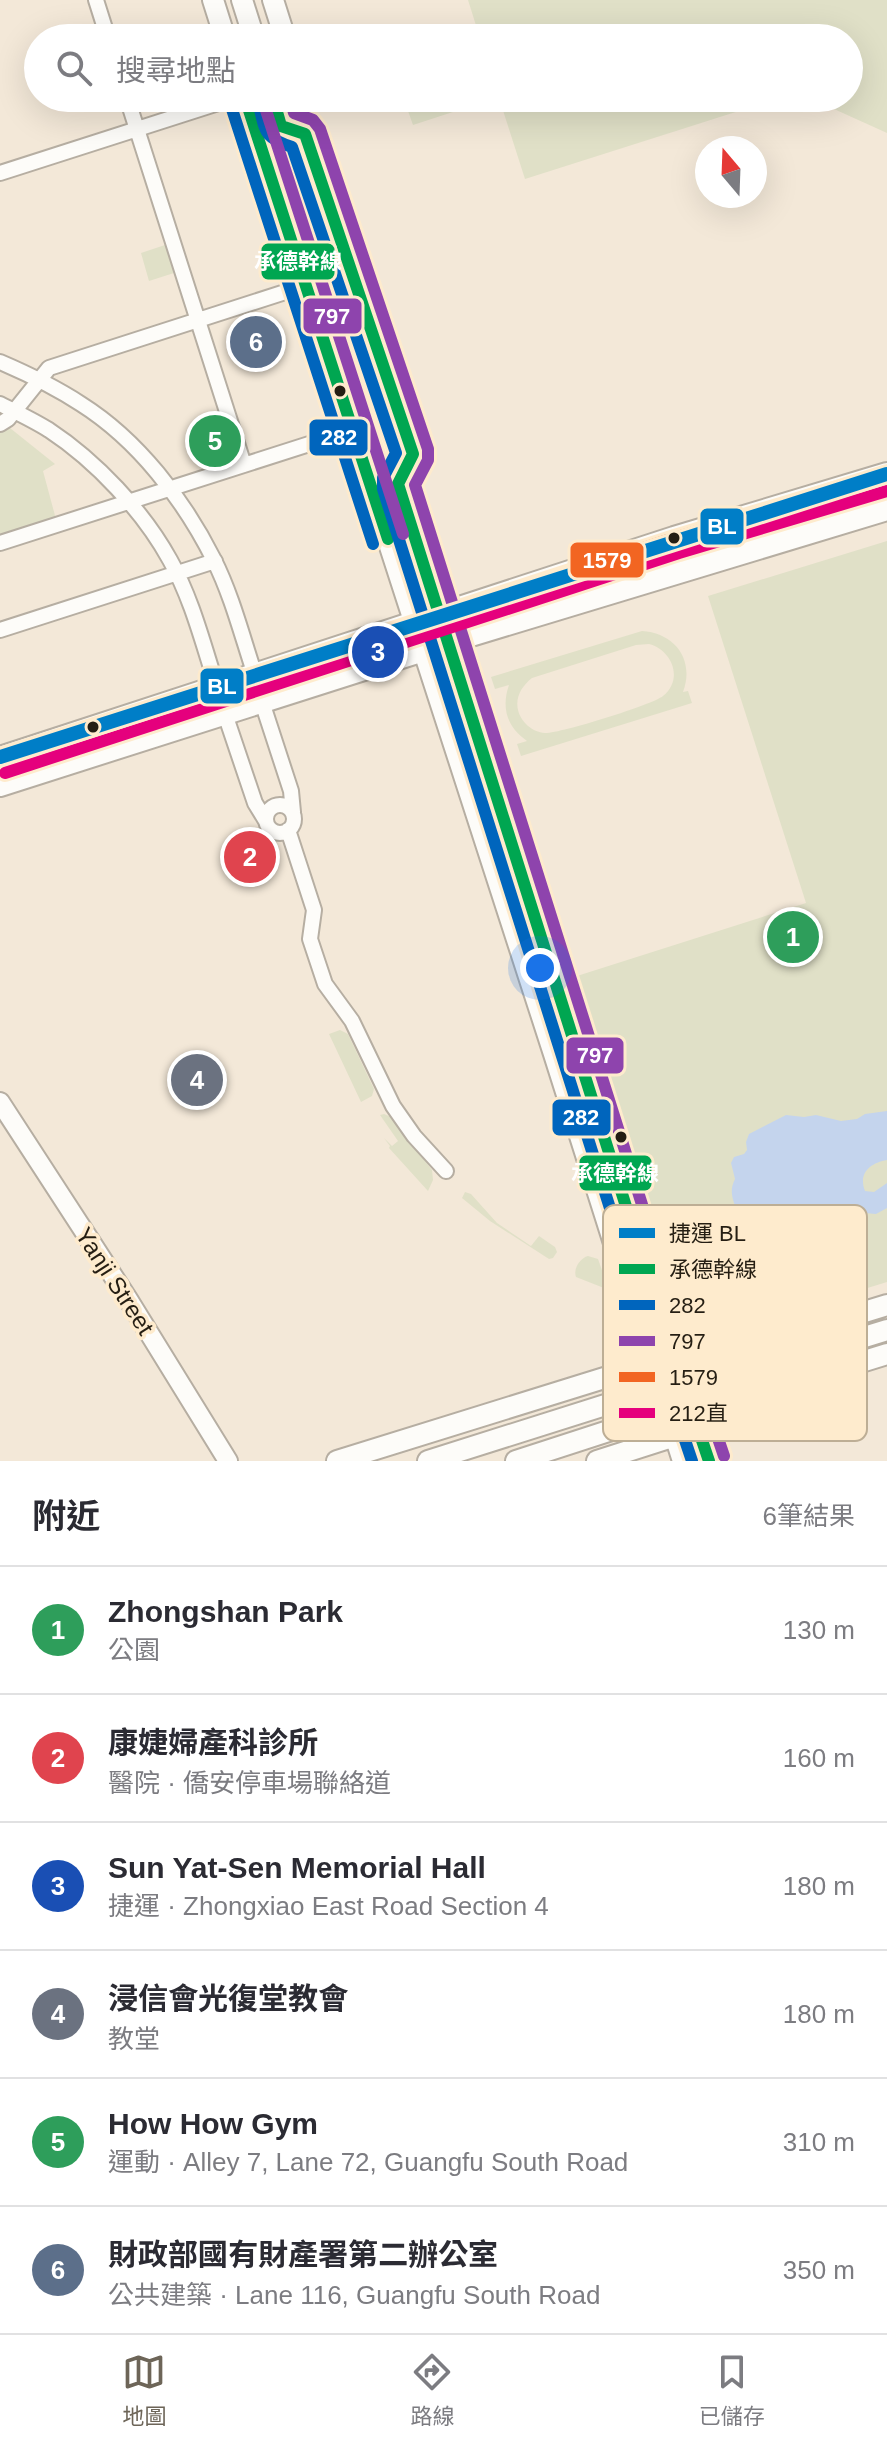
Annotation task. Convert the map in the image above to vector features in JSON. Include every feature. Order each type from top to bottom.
[{"type":"main road","points":[[213,0],[221,24]]},
{"type":"main road","points":[[242,0],[250,24]]},
{"type":"main road","points":[[273,0],[281,24]]},
{"type":"main road","points":[[250,112],[603,1213]]},
{"type":"main road","points":[[277,112],[626,1205]]},
{"type":"main road","points":[[298,112],[413,454],[398,484]]},
{"type":"main road","points":[[281,126],[305,134]]},
{"type":"main road","points":[[0,758],[674,538],[887,474]]},
{"type":"main road","points":[[0,785],[424,650],[887,509]]},
{"type":"main road","points":[[867,1311],[887,1305]]},
{"type":"main road","points":[[867,1336],[887,1330]]},
{"type":"main road","points":[[867,1360],[887,1354]]},
{"type":"main road","points":[[337,1461],[603,1379]]},
{"type":"main road","points":[[428,1461],[603,1406]]},
{"type":"main road","points":[[516,1461],[603,1433]]},
{"type":"main road","points":[[597,1461],[659,1441]]},
{"type":"main road","points":[[677,1441],[683,1461]]},
{"type":"main road","points":[[702,1441],[709,1461]]},
{"type":"street","points":[[96,0],[104,24]]},
{"type":"street","points":[[132,112],[244,465]]},
{"type":"street","points":[[0,173],[190,112]]},
{"type":"street","points":[[0,424],[14,412],[49,368],[307,285]]},
{"type":"street","points":[[0,362],[40,379],[83,405],[125,438],[170,488],[215,561],[255,675]]},
{"type":"street","points":[[0,404],[50,431],[100,471],[128,502],[170,559],[192,609],[217,687]]},
{"type":"street","points":[[0,543],[353,430]]},
{"type":"street","points":[[0,630],[215,561]]},
{"type":"street","points":[[225,714],[255,803],[267,825],[275,832],[288,830],[294,821],[291,791],[262,702]]},
{"type":"street","points":[[266,821],[268,811],[275,805],[285,805],[293,812]]},
{"type":"street","points":[[288,830],[314,910],[310,939],[325,984],[352,1021],[393,1106],[414,1136],[446,1171]]},
{"type":"street","name":"Yanji Street","points":[[0,1102],[128,1299],[228,1461]]},
{"type":"green space","points":[[468,0],[887,0],[887,133],[841,112],[863,112],[863,24],[476,24]]},
{"type":"green space","points":[[408,112],[453,112],[413,125]]},
{"type":"green space","points":[[503,112],[736,112],[525,179]]},
{"type":"green space","points":[[165,245],[174,273],[149,281],[141,253]]},
{"type":"green space","points":[[5,424],[55,464],[43,471],[57,523],[0,541],[0,427]]},
{"type":"green space","points":[[887,541],[887,1282],[867,1288],[867,1205],[651,1205],[577,976],[806,903],[708,596]]},
{"type":"green space","points":[[642,631],[664,637],[679,650],[686,669],[683,692],[688,691],[692,703],[521,756],[517,744],[527,741],[510,723],[506,709],[509,685],[495,689],[491,677]],"holes":[[[636,645],[657,647],[669,659],[674,674],[669,689],[655,700],[585,724],[545,733],[532,728],[519,714],[518,696],[532,678]]]},
{"type":"green space","points":[[340,1030],[348,1034],[374,1089],[372,1096],[361,1102],[329,1034]]},
{"type":"green space","points":[[380,1115],[391,1117],[432,1170],[433,1180],[428,1191],[389,1148],[384,1138],[392,1146],[398,1141]]},
{"type":"green space","points":[[465,1192],[471,1194],[497,1223],[531,1246],[539,1236],[555,1247],[557,1252],[553,1258],[549,1259],[490,1221],[462,1198]]},
{"type":"green space","points":[[588,1256],[598,1259],[603,1273],[603,1288],[576,1277],[575,1271],[582,1259]]},
{"type":"water","points":[[887,1111],[887,1160],[867,1170],[863,1185],[865,1191],[874,1192],[887,1183],[887,1208],[876,1214],[867,1213],[867,1205],[735,1205],[732,1194],[735,1179],[731,1163],[734,1157],[747,1150],[749,1134],[786,1115],[816,1115],[841,1121],[857,1119],[865,1114]]},
{"type":"metro line","name":"BL","points":[[0,757],[887,474]]},
{"type":"transit line","name":"282","points":[[233,112],[373,544]]},
{"type":"transit line","name":"承德幹線","points":[[250,112],[388,539]]},
{"type":"transit line","name":"282","points":[[260,112],[270,136],[292,147],[396,453],[383,478],[383,489],[609,1205]]},
{"type":"transit line","name":"797","points":[[267,112],[403,534]]},
{"type":"transit line","name":"承德幹線","points":[[277,112],[281,126],[305,134],[413,454],[398,484],[626,1205]]},
{"type":"transit line","name":"797","points":[[294,112],[313,120],[320,129],[428,449],[428,460],[415,485],[642,1205]]},
{"type":"transit line","name":"1579","points":[[0,758],[674,538],[887,474]]},
{"type":"transit line","name":"212直","points":[[5,773],[679,553],[887,491]]},
{"type":"transit line","name":"282","points":[[685,1441],[692,1461]]},
{"type":"transit line","name":"承德幹線","points":[[702,1441],[709,1461]]},
{"type":"transit line","name":"797","points":[[719,1441],[724,1456]]},
{"type":"place","name":"財政部國有財產署第二辦公室","points":[[256,342]]},
{"type":"place","name":"How How Gym","points":[[215,441]]},
{"type":"place","name":"Sun Yat-Sen Memorial Hall","points":[[378,652]]},
{"type":"place","name":"康婕婦產科診所","points":[[250,857]]},
{"type":"place","name":"Zhongshan Park","points":[[793,937]]},
{"type":"place","name":"浸信會光復堂教會","points":[[197,1080]]}]
